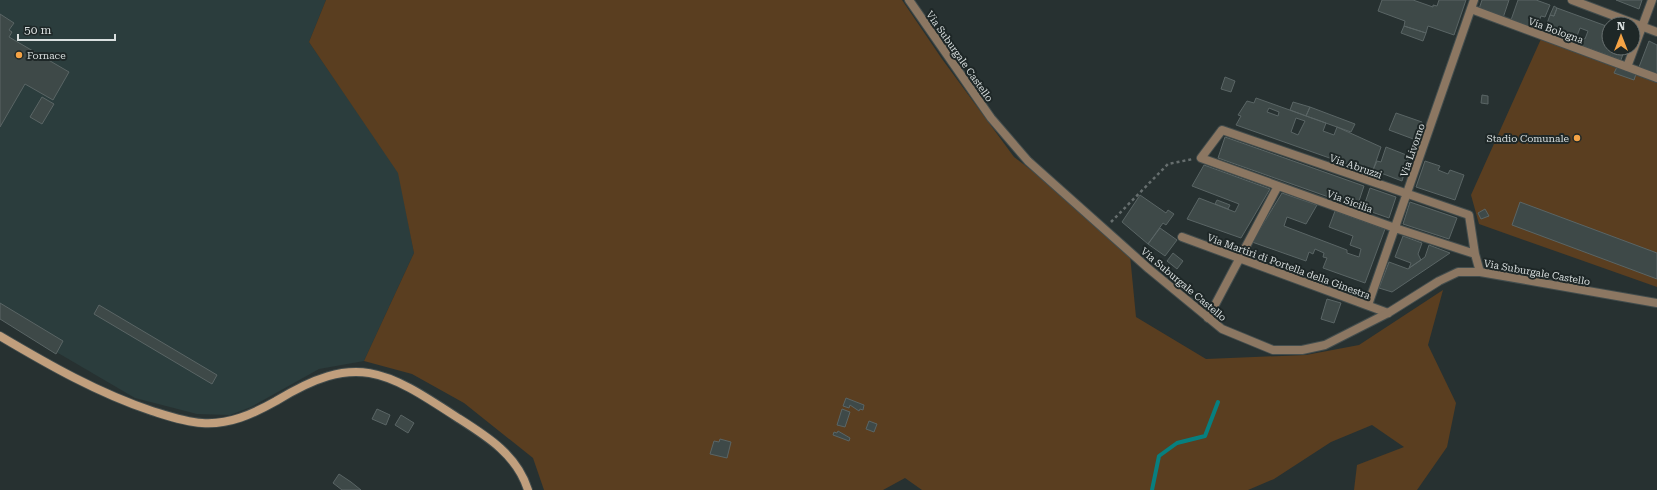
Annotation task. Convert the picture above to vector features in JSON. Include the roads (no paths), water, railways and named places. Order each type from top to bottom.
[{"type":"main road","points":[[0,336],[76,379],[104,392],[167,416],[202,423],[234,421],[248,416],[301,386],[329,375],[356,371],[380,375],[421,394],[500,446],[522,474],[528,490]]},
{"type":"street","name":"Via Suburgale Castello","points":[[909,0],[991,118],[1028,161],[1104,229],[1222,329],[1273,350],[1302,350],[1325,345],[1388,313],[1439,281],[1458,272],[1480,272],[1657,303]]},
{"type":"street","name":"Via Livorno","points":[[1368,306],[1474,0]]},
{"type":"street","points":[[1572,0],[1657,32]]},
{"type":"street","points":[[1627,67],[1652,0]]},
{"type":"street","name":"Via Bologna","points":[[1471,9],[1657,78]]},
{"type":"street","name":"Via Abruzzi","points":[[1201,158],[1222,130],[1407,195],[1469,215],[1475,254]]},
{"type":"street","name":"Via Sicilia","points":[[1201,158],[1395,228],[1475,254]]},
{"type":"street","points":[[1208,318],[1278,186]]},
{"type":"street","name":"Via Martiri di Portella della Ginestra","points":[[1182,237],[1388,313]]},
{"type":"street","points":[[1475,254],[1480,272]]},
{"type":"waterway","points":[[1152,490],[1159,456],[1177,443],[1205,436],[1218,402]]},
{"type":"place","name":"Fornace","points":[[19,55]]},
{"type":"place","name":"Stadio Comunale","points":[[1577,138]]}]
